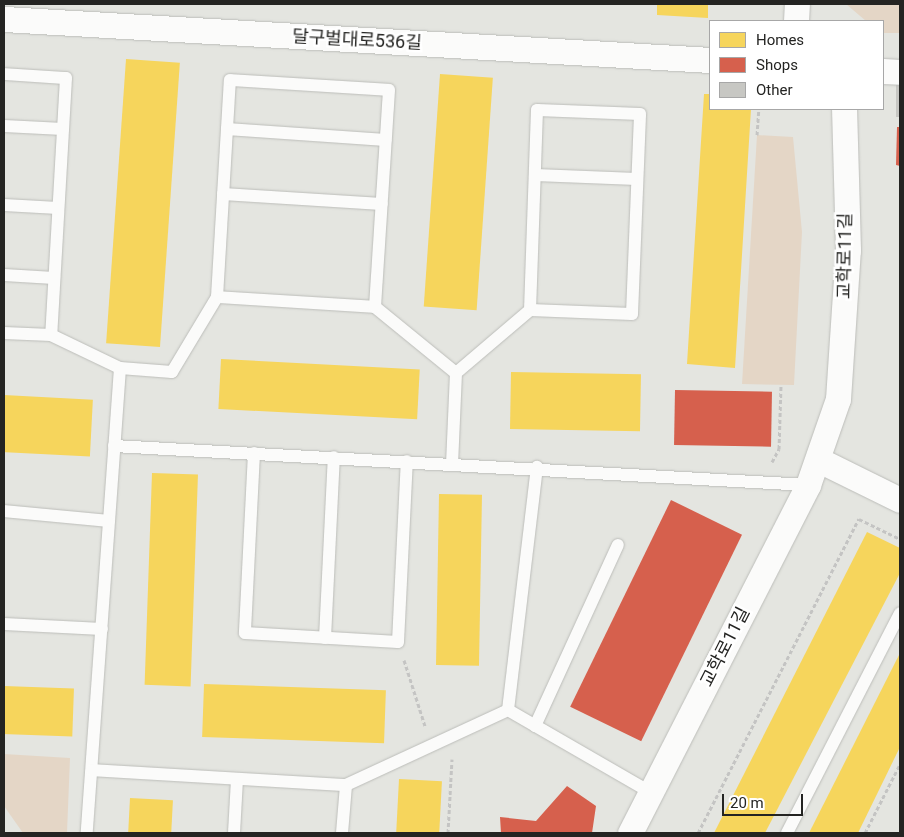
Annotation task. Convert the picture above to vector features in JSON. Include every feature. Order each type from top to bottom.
[{"type":"street","points":[[796,20],[797,4]]},
{"type":"street","name":"달구벌대로536길","points":[[4,18],[709,60]]},
{"type":"street","points":[[884,71],[900,72]]},
{"type":"street","name":"교학로11길","points":[[630,833],[808,485],[819,460],[838,399],[848,250],[844,110]]},
{"type":"street","points":[[819,460],[900,500]]},
{"type":"lane","points":[[4,74],[66,78],[51,335]]},
{"type":"lane","points":[[4,332],[51,335],[120,368],[172,372],[217,297],[230,80],[389,90],[376,307]]},
{"type":"lane","points":[[452,463],[456,373],[530,310],[632,314],[640,114],[537,110],[530,310]]},
{"type":"lane","points":[[4,126],[63,129]]},
{"type":"lane","points":[[227,130],[386,140]]},
{"type":"lane","points":[[534,175],[637,179]]},
{"type":"lane","points":[[223,194],[382,204]]},
{"type":"lane","points":[[4,205],[58,208]]},
{"type":"lane","points":[[4,275],[54,278]]},
{"type":"lane","points":[[217,297],[376,307],[456,373]]},
{"type":"lane","points":[[87,833],[120,368]]},
{"type":"lane","points":[[114,446],[537,467],[808,485]]},
{"type":"lane","points":[[254,453],[245,634],[398,642],[408,461]]},
{"type":"lane","points":[[326,638],[334,457]]},
{"type":"lane","points":[[508,710],[537,467]]},
{"type":"lane","points":[[4,512],[109,520]]},
{"type":"lane","points":[[535,726],[618,546]]},
{"type":"lane","points":[[787,833],[900,613]]},
{"type":"lane","points":[[4,624],[102,629]]},
{"type":"lane","points":[[508,710],[650,792]]},
{"type":"lane","points":[[92,770],[346,785],[508,710]]},
{"type":"lane","points":[[234,833],[237,779]]},
{"type":"lane","points":[[342,833],[346,785]]},
{"type":"path","points":[[757,135],[759,110]]},
{"type":"path","points":[[771,463],[779,449],[781,385]]},
{"type":"path","points":[[698,833],[859,519],[900,539]]},
{"type":"path","points":[[398,642],[431,746]]},
{"type":"path","points":[[448,833],[452,736]]},
{"type":"path","points":[[865,833],[900,764]]},
{"type":"shaded area","points":[[846,4],[900,4],[900,33],[884,33],[884,20],[865,20]]},
{"type":"shaded area","points":[[757,135],[793,137],[802,232],[794,385],[742,384]]},
{"type":"shaded area","points":[[4,754],[70,758],[67,833],[23,833],[4,806]]},
{"type":"building: Homes","points":[[657,4],[708,4],[708,18],[657,15]]},
{"type":"building: Homes","points":[[126,59],[180,63],[160,347],[106,343]]},
{"type":"building: Homes","points":[[440,74],[493,78],[477,310],[424,306]]},
{"type":"building: Homes","points":[[704,94],[709,94],[709,110],[751,110],[735,368],[687,364]]},
{"type":"building: Homes","points":[[221,359],[420,369],[417,419],[218,409]]},
{"type":"building: Homes","points":[[511,372],[641,374],[640,431],[510,429]]},
{"type":"building: Homes","points":[[4,395],[93,400],[90,457],[4,452]]},
{"type":"building: Homes","points":[[152,473],[198,475],[191,686],[145,685]]},
{"type":"building: Homes","points":[[439,494],[482,495],[479,666],[436,665]]},
{"type":"building: Homes","points":[[867,532],[900,548],[900,573],[765,833],[714,833]]},
{"type":"building: Homes","points":[[900,653],[900,747],[858,833],[809,833]]},
{"type":"building: Homes","points":[[204,684],[386,690],[384,743],[202,737]]},
{"type":"building: Homes","points":[[4,686],[74,688],[72,736],[4,734]]},
{"type":"building: Homes","points":[[399,779],[442,781],[439,833],[396,833]]},
{"type":"building: Homes","points":[[130,798],[173,800],[171,833],[128,833]]},
{"type":"building: Shops","points":[[897,127],[900,127],[900,166],[896,165]]},
{"type":"building: Shops","points":[[675,390],[772,392],[771,447],[674,445]]},
{"type":"building: Shops","points":[[671,500],[742,535],[641,741],[570,707]]},
{"type":"building: Shops","points":[[567,786],[596,806],[592,833],[501,833],[500,817],[536,821]]},
{"type":"building: Other","points":[[896,84],[900,84],[900,117],[896,117]]}]
